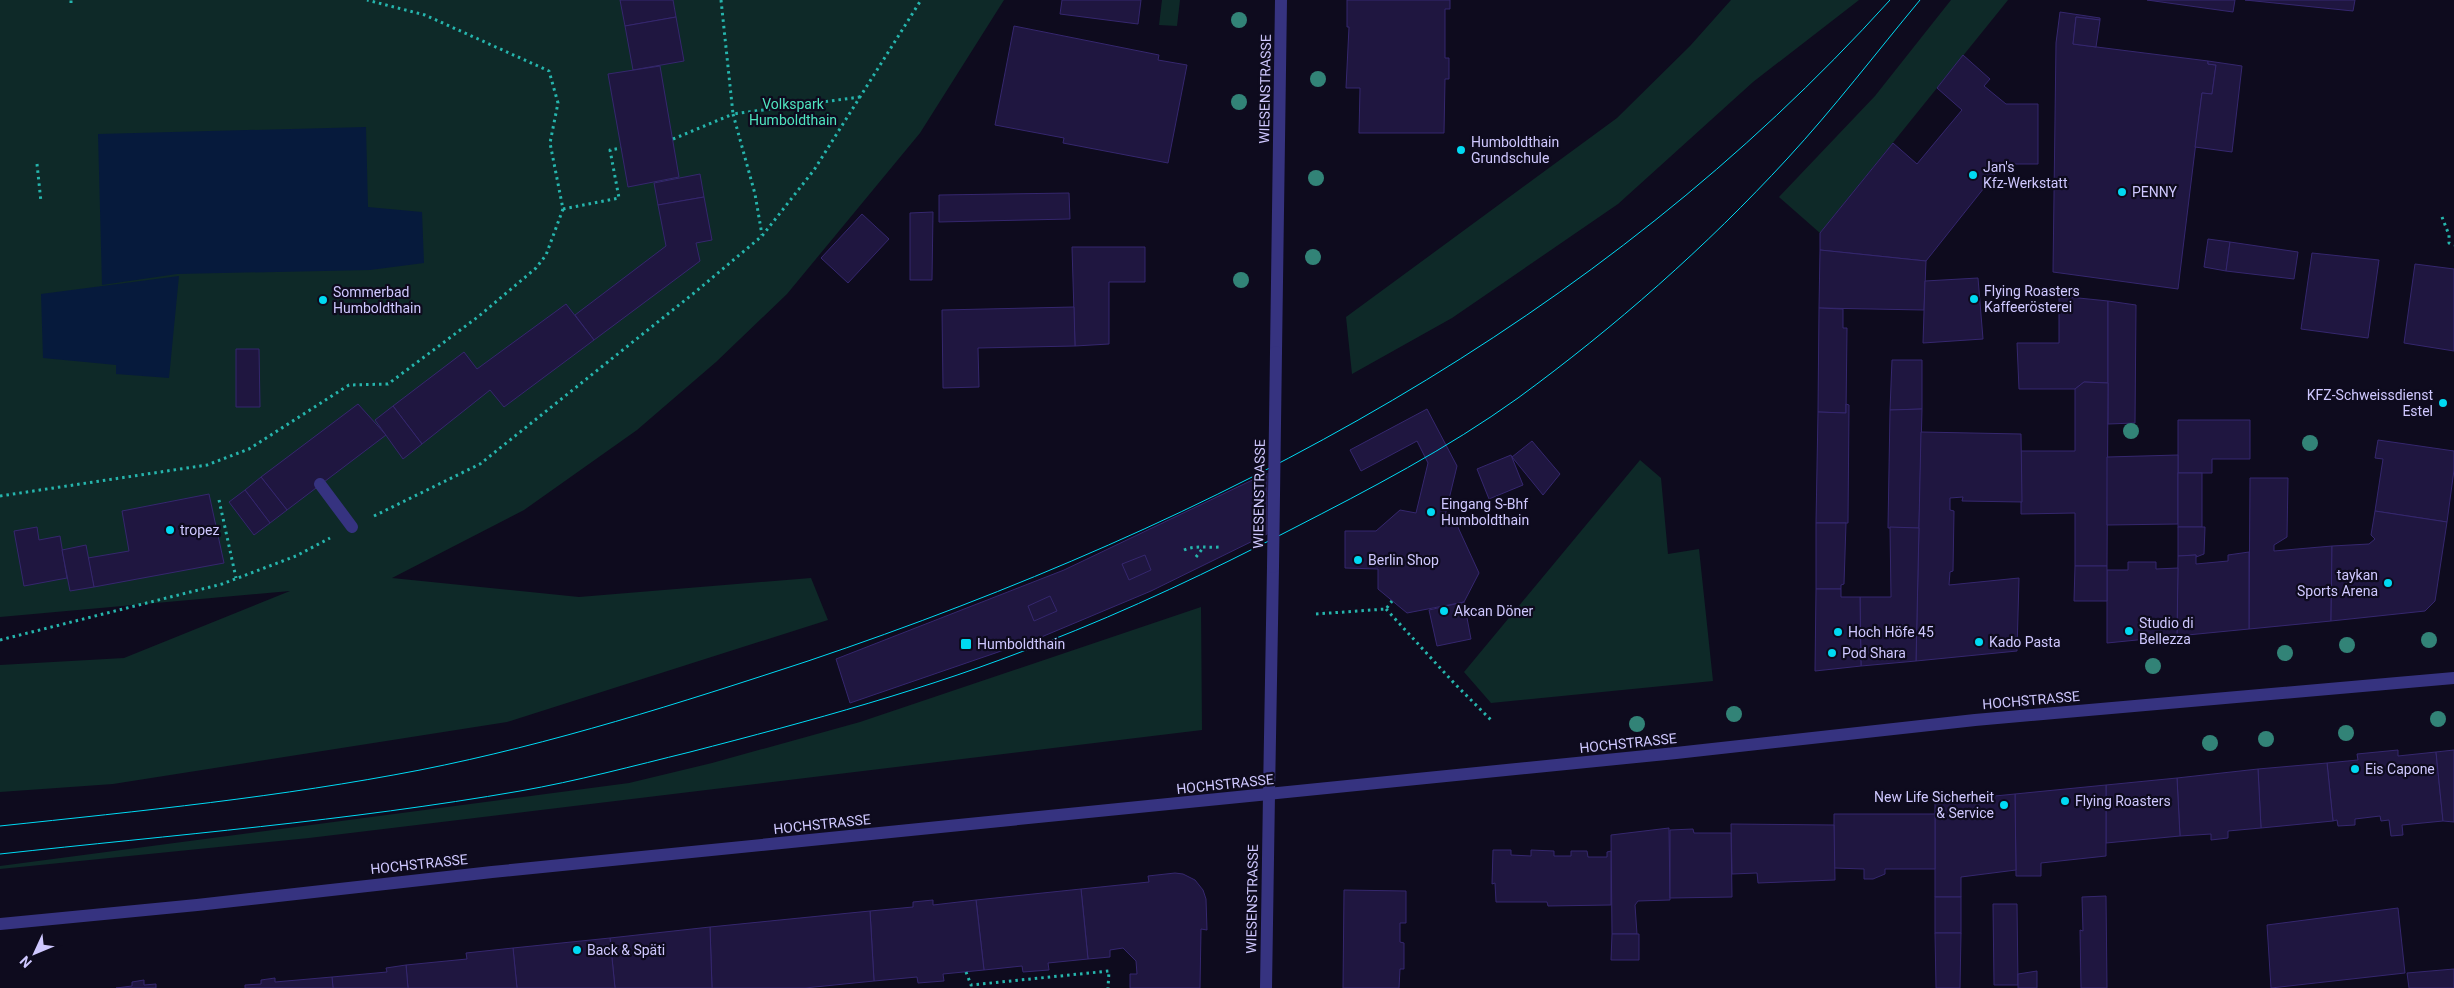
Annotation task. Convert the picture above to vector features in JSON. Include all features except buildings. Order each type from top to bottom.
[{"type":"street","name":"WIESENSTRASSE","points":[[1266,988],[1281,0]]},
{"type":"street","points":[[320,484],[352,527]]},
{"type":"street","name":"HOCHSTRASSE","points":[[0,924],[197,905],[492,872],[1685,752],[1975,720],[2454,678]]},
{"type":"path","points":[[0,496],[207,465],[249,450],[349,385],[388,384],[479,316],[536,268],[546,255],[563,209],[550,143],[558,103],[549,70],[424,15],[367,0]]},
{"type":"path","points":[[721,0],[733,114],[755,194],[762,236]]},
{"type":"path","points":[[0,640],[236,578],[296,556],[480,464],[694,293],[762,236],[814,170],[921,0]]},
{"type":"path","points":[[673,139],[733,114],[861,97]]},
{"type":"path","points":[[563,209],[619,198],[610,150],[621,148]]},
{"type":"path","points":[[38,164],[41,202]]},
{"type":"path","points":[[2442,217],[2449,235],[2449,243],[2454,245]]},
{"type":"path","points":[[219,500],[236,578]]},
{"type":"path","points":[[1184,550],[1192,546],[1203,548],[1220,547]]},
{"type":"path","points":[[1196,557],[1203,548]]},
{"type":"path","points":[[1316,614],[1386,609],[1392,601]]},
{"type":"path","points":[[1386,609],[1492,721]]},
{"type":"path","points":[[966,972],[970,987],[1109,971],[1108,988]]},
{"type":"green space","name":"Volkspark Humboldthain","points":[[0,0],[1004,0],[920,133],[787,294],[716,362],[637,430],[524,510],[392,578],[579,597],[811,578],[828,620],[507,722],[113,784],[0,792],[0,665],[124,658],[290,591],[0,617]]},
{"type":"green space","points":[[1162,0],[1180,0],[1177,26],[1159,25]]},
{"type":"green space","points":[[1731,0],[1859,0],[1753,82],[1618,204],[1452,318],[1352,374],[1346,317],[1617,118],[1690,46]]},
{"type":"green space","points":[[1951,0],[2008,0],[1820,233],[1779,197],[1875,96]]},
{"type":"green space","points":[[1640,460],[1661,478],[1668,554],[1699,549],[1713,681],[1491,703],[1464,672]]},
{"type":"green space","points":[[1201,607],[1202,730],[309,838],[0,869],[0,866],[629,783],[712,763],[860,722]]},
{"type":"water","points":[[366,127],[368,207],[422,212],[424,263],[370,270],[177,274],[102,285],[98,134]]},
{"type":"water","points":[[179,276],[169,378],[116,374],[116,365],[43,358],[41,294]]},
{"type":"tram line","points":[[0,826],[106,815],[316,788],[420,770],[518,748],[616,722],[808,661],[960,606],[1108,545],[1253,477],[1392,400],[1527,315],[1655,221],[1776,116],[1890,0]]},
{"type":"tram line","points":[[0,854],[391,811],[563,783],[735,740],[913,690],[1001,660],[1138,604],[1262,545],[1408,468],[1491,417],[1554,371],[1590,343],[1692,255],[1756,192],[1821,120],[1920,0]]},
{"type":"place","name":"Humboldthain Grundschule","points":[[1461,150]]},
{"type":"place","name":"Jan's Kfz-Werkstatt","points":[[1973,175]]},
{"type":"place","name":"PENNY","points":[[2122,192]]},
{"type":"place","name":"Flying Roasters Kaffeerösterei","points":[[1974,299]]},
{"type":"place","name":"Sommerbad Humboldthain","points":[[323,300]]},
{"type":"place","name":"KFZ-Schweissdienst Estel","points":[[2443,403]]},
{"type":"place","name":"Eingang S-Bhf Humboldthain","points":[[1431,512]]},
{"type":"place","name":"tropez","points":[[170,530]]},
{"type":"place","name":"Berlin Shop","points":[[1358,560]]},
{"type":"place","name":"taykan Sports Arena","points":[[2388,583]]},
{"type":"place","name":"Akcan Döner","points":[[1444,611]]},
{"type":"place","name":"Studio di Bellezza","points":[[2129,631]]},
{"type":"place","name":"Hoch Höfe 45","points":[[1838,632]]},
{"type":"place","name":"Kado Pasta","points":[[1979,642]]},
{"type":"place","name":"Humboldthain","points":[[966,644]]},
{"type":"place","name":"Pod Shara","points":[[1832,653]]},
{"type":"place","name":"Eis Capone","points":[[2355,769]]},
{"type":"place","name":"Flying Roasters","points":[[2065,801]]},
{"type":"place","name":"New Life Sicherheit & Service","points":[[2004,805]]},
{"type":"place","name":"Back & Späti","points":[[577,950]]}]
